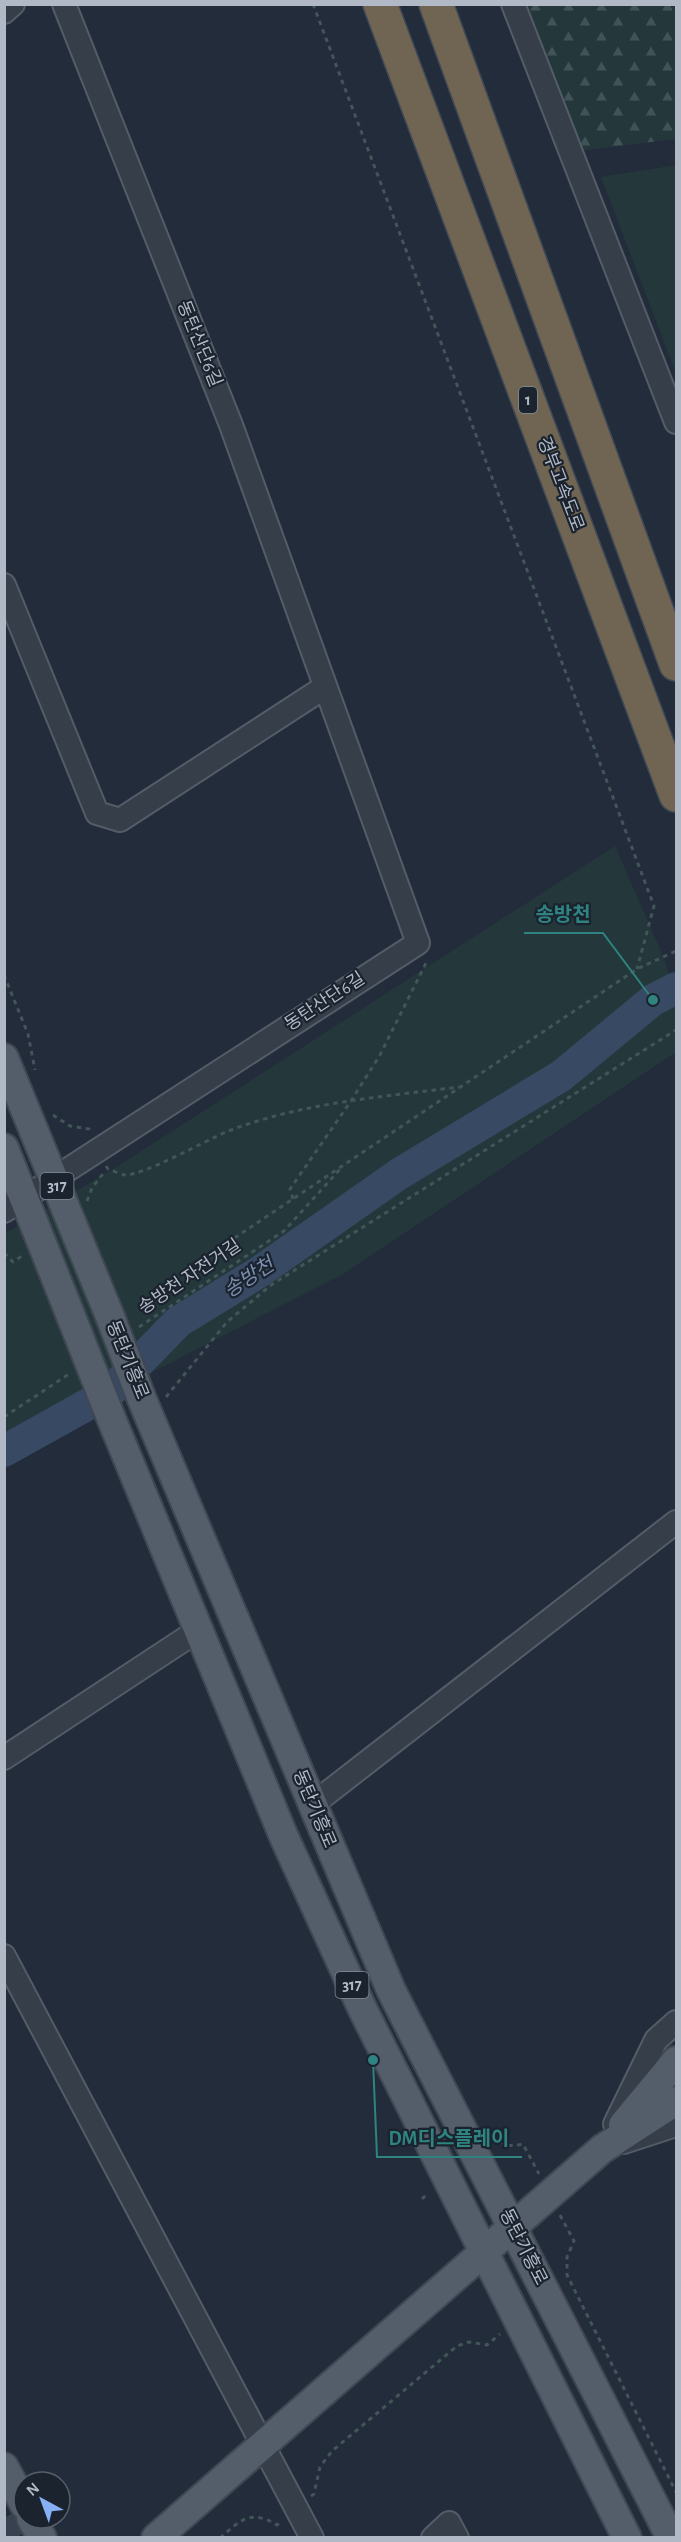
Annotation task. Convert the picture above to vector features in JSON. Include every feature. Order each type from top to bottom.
[{"type":"highway","name":"경부고속도로","points":[[380,4],[676,795]]},
{"type":"highway","points":[[436,4],[676,664]]},
{"type":"main road","name":"동탄기흥로","points":[[4,1058],[109,1314],[154,1397],[312,1805],[391,1990],[671,2538]]},
{"type":"main road","name":"동탄기흥로","points":[[4,1148],[15,1204],[78,1334],[284,1838],[352,1987],[627,2538]]},
{"type":"main road","points":[[602,2149],[676,2061]]},
{"type":"main road","points":[[156,2538],[602,2149],[676,2101]]},
{"type":"main road","points":[[4,2467],[12,2482]]},
{"type":"street","points":[[4,12],[13,4]]},
{"type":"street","name":"동탄산단6길","points":[[15,1204],[418,943],[231,425],[64,4]]},
{"type":"street","points":[[513,4],[676,422]]},
{"type":"street","points":[[4,585],[97,813],[120,820],[325,687]]},
{"type":"street","points":[[312,1805],[676,1522]]},
{"type":"street","points":[[4,1758],[200,1629]]},
{"type":"street","points":[[4,1956],[312,2538]]},
{"type":"street","points":[[602,2149],[656,2040],[676,2022]]},
{"type":"street","points":[[602,2149],[676,2125]]},
{"type":"street","points":[[433,2538],[449,2523],[457,2538]]},
{"type":"path","points":[[313,4],[654,906],[637,969]]},
{"type":"path","name":"송방천 자전거길","points":[[212,1252],[637,969],[676,951]]},
{"type":"path","points":[[293,1199],[290,1189],[380,1055],[428,959],[418,965]]},
{"type":"path","points":[[4,975],[28,1034],[36,1074]]},
{"type":"path","points":[[154,1397],[227,1322],[272,1285],[676,1032]]},
{"type":"path","points":[[108,1169],[125,1175],[141,1172],[232,1130],[308,1109],[459,1087]]},
{"type":"path","points":[[49,1106],[54,1116],[62,1122],[78,1129],[89,1130]]},
{"type":"path","points":[[88,1212],[87,1201],[92,1188],[108,1169],[118,1162]]},
{"type":"path","name":"송방천 자전거길","points":[[137,1329],[284,1231],[346,1164]]},
{"type":"path","points":[[4,1253],[13,1262]]},
{"type":"path","points":[[4,1417],[78,1368]]},
{"type":"path","points":[[495,2137],[503,2144],[512,2147],[523,2144]]},
{"type":"path","points":[[574,2241],[567,2257],[567,2275],[676,2494]]},
{"type":"path","points":[[314,2494],[320,2468],[332,2451],[457,2346],[469,2342],[487,2345]]},
{"type":"path","points":[[220,2538],[243,2518],[265,2518],[277,2525]]},
{"type":"green space","points":[[525,5],[676,5],[676,139],[578,151]]},
{"type":"green space","points":[[676,165],[676,373],[601,177]]},
{"type":"green space","points":[[615,846],[664,958],[676,995],[676,1052],[343,1274],[81,1409],[5,1457],[4,1234],[118,1166]]},
{"type":"waterway","name":"송방천","points":[[4,1451],[110,1392],[178,1322],[259,1272],[399,1174],[561,1076],[653,1000],[676,988]]},
{"type":"tunnel","points":[[4,2518],[15,2538]]},
{"type":"place","name":"송방천","points":[[653,1000]]},
{"type":"place","name":"DM디스플레이","points":[[373,2060]]}]
